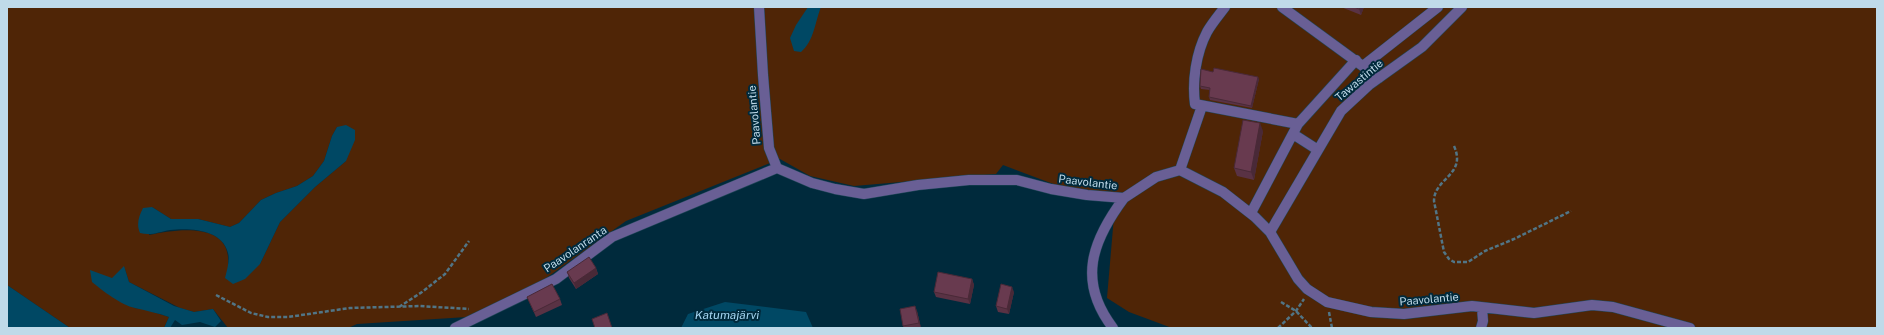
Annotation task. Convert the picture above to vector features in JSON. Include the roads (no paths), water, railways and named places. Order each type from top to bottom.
[{"type":"street","name":"Paavolantie","points":[[760,7],[763,75],[769,148],[777,168],[812,183],[864,194],[918,185],[983,180],[1017,180],[1051,189],[1087,195],[1124,198],[1156,177],[1180,170],[1223,192],[1251,213],[1270,232],[1298,279],[1307,289],[1328,302],[1371,312],[1404,314],[1472,306],[1534,313],[1592,305],[1613,307],[1690,328]]},
{"type":"street","points":[[1225,7],[1207,32],[1200,50],[1193,89],[1195,104],[1298,124]]},
{"type":"street","points":[[1282,7],[1379,78]]},
{"type":"street","points":[[1251,213],[1298,124],[1359,63],[1438,7]]},
{"type":"street","name":"Tawastintie","points":[[1270,232],[1341,111],[1379,78],[1422,47],[1462,7]]},
{"type":"street","points":[[1180,170],[1202,106]]},
{"type":"street","points":[[1293,134],[1318,150]]},
{"type":"street","name":"Paavolanranta","points":[[455,328],[556,279],[612,238],[777,168]]},
{"type":"street","points":[[1113,328],[1107,320],[1095,293],[1092,262],[1096,244],[1108,219],[1124,198]]},
{"type":"street","points":[[1481,328],[1483,321],[1482,308]]},
{"type":"water","points":[[808,7],[821,7],[809,42],[801,52],[794,51],[790,38],[796,25]]},
{"type":"water","points":[[346,125],[355,130],[355,140],[346,161],[315,187],[280,222],[260,264],[245,279],[233,284],[225,278],[229,256],[225,245],[212,235],[187,229],[170,230],[151,234],[140,233],[138,223],[143,208],[152,207],[171,219],[198,219],[230,227],[239,223],[261,200],[297,186],[313,176],[324,161],[332,136],[337,127]]},
{"type":"water","points":[[124,266],[129,282],[174,306],[194,312],[213,309],[221,321],[215,327],[200,322],[182,325],[175,320],[170,328],[164,328],[169,317],[124,304],[92,282],[90,270],[112,278]]},
{"type":"water","points":[[7,285],[70,328],[7,328]]},
{"type":"water","name":"Katumajärvi","points":[[725,302],[806,312],[813,328],[681,328],[688,314]]}]
